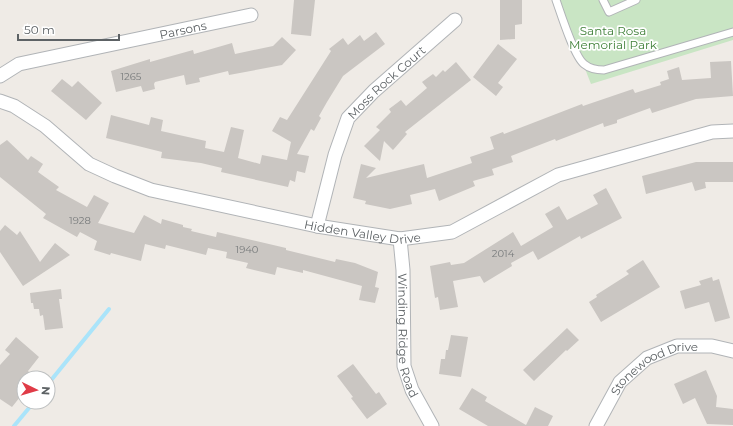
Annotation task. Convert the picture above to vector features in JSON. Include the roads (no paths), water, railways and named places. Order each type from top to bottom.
[{"type":"street","name":"Parsons","points":[[0,76],[19,64],[251,15]]},
{"type":"street","name":"Moss Rock Court","points":[[317,226],[334,155],[348,118],[374,91],[456,20]]},
{"type":"street","name":"Hidden Valley Drive","points":[[0,102],[14,106],[45,126],[89,164],[152,190],[317,226],[400,239],[452,232],[558,175],[712,132],[733,131]]},
{"type":"street","name":"Winding Ridge Road","points":[[400,239],[403,270],[404,366],[412,390],[432,426]]},
{"type":"street","name":"Stonewood Drive","points":[[596,426],[620,382],[647,358],[677,346],[712,346],[733,351]]},
{"type":"lane","points":[[556,0],[577,55],[582,63],[596,70],[604,70],[733,32]]},
{"type":"lane","points":[[603,0],[609,12],[636,0]]},
{"type":"waterway","points":[[56,374],[109,309]]},
{"type":"waterway","points":[[14,426],[27,410]]},
{"type":"park label","name":"Santa Rosa Memorial Park","points":[[613,37]]}]
